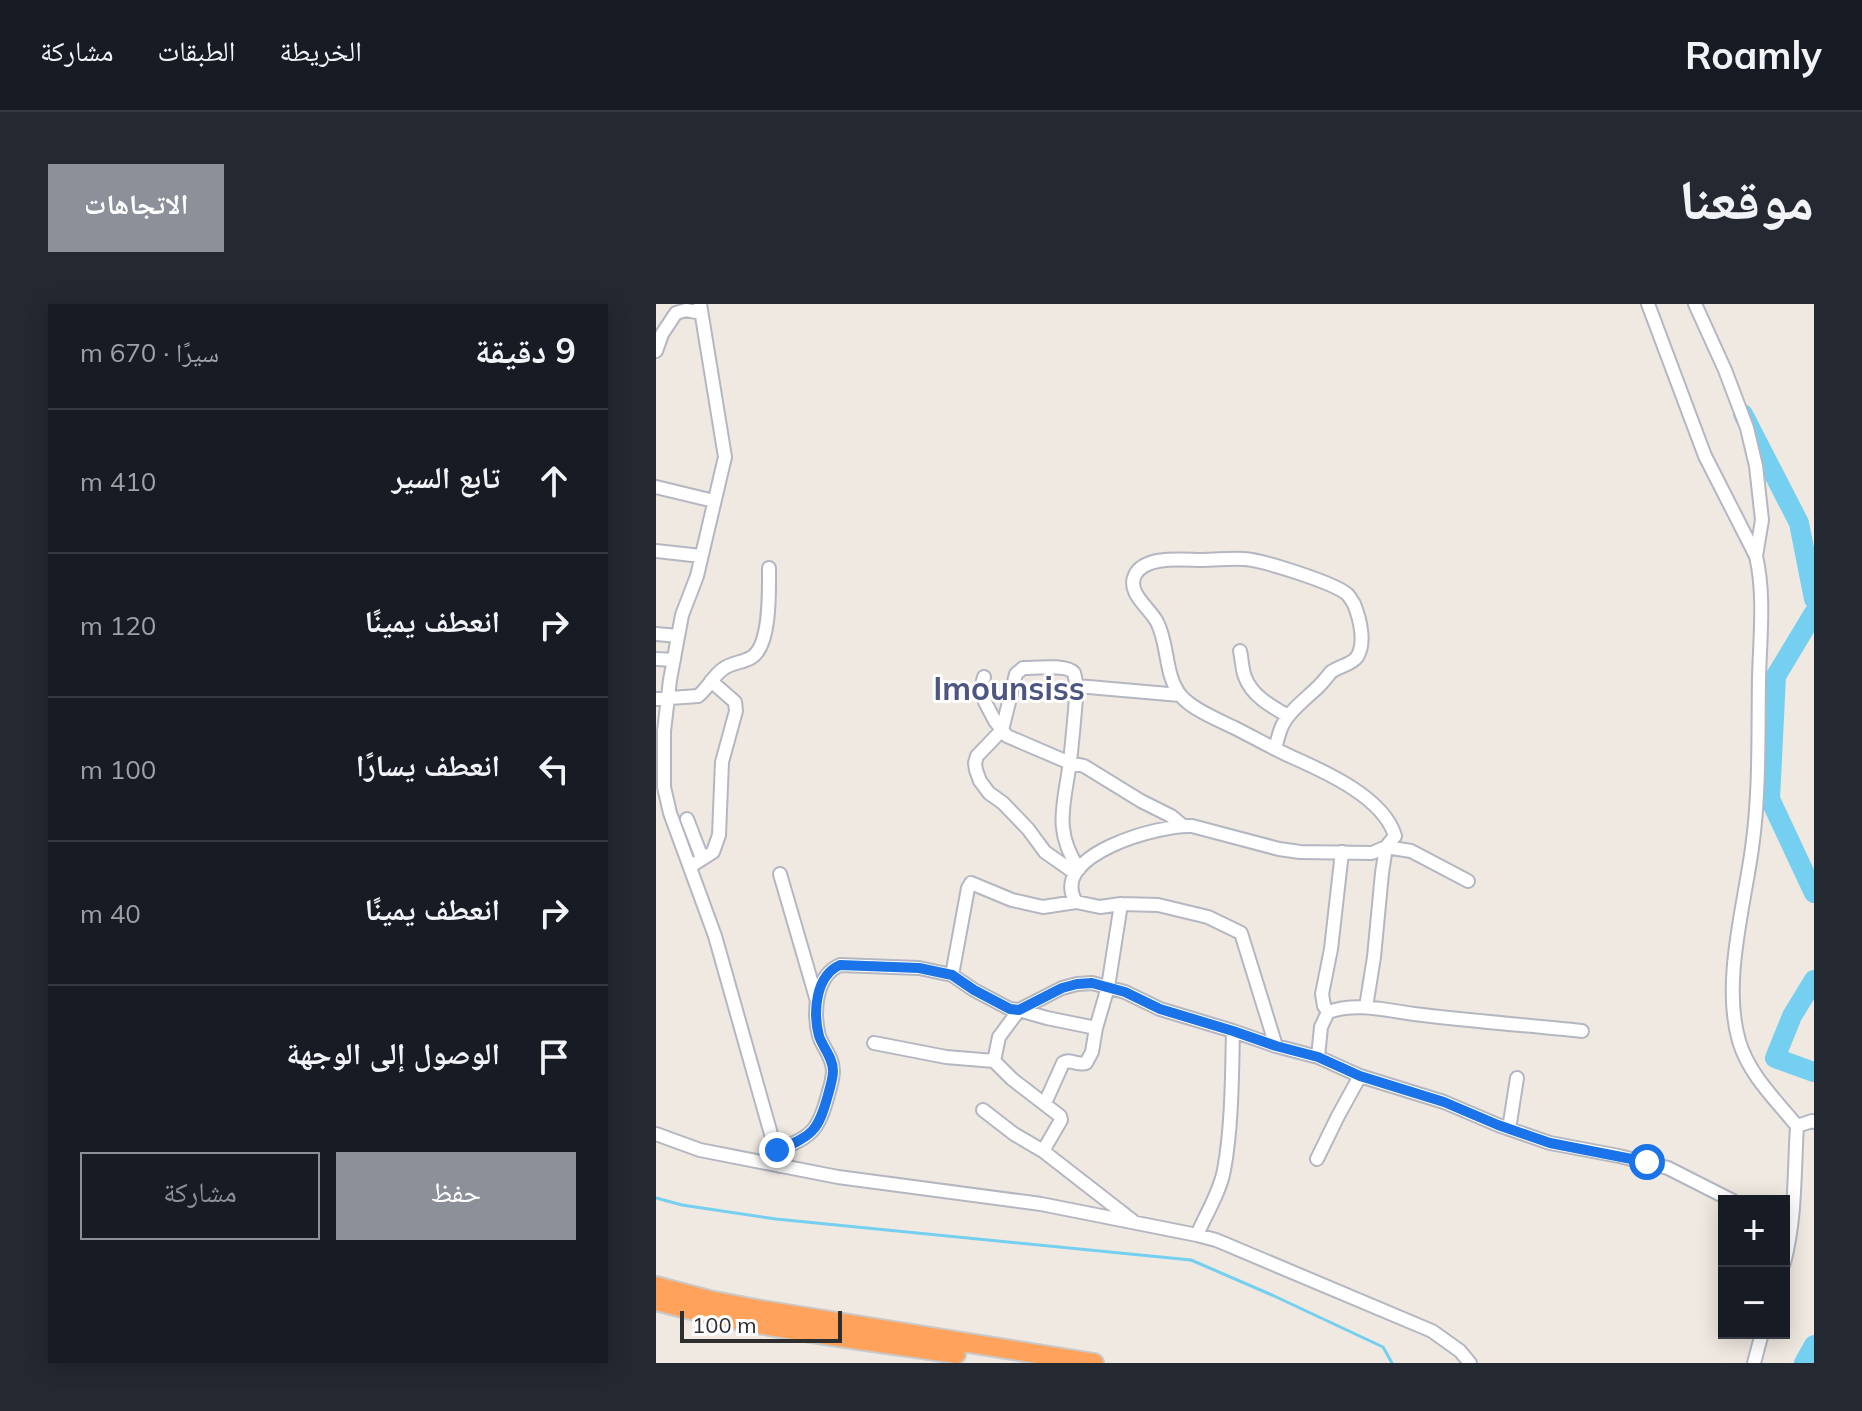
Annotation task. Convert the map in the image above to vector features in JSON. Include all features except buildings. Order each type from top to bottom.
[{"type":"highway","points":[[656,1286],[762,1310],[1094,1363]]},
{"type":"highway","points":[[656,1301],[751,1323],[1013,1363]]},
{"type":"street","points":[[1648,304],[1705,456],[1756,556]]},
{"type":"street","points":[[1695,304],[1747,428],[1762,520],[1756,556],[1761,599],[1757,788],[1753,845],[1736,943],[1733,1015],[1740,1045],[1761,1084],[1797,1126],[1796,1186],[1790,1217]]},
{"type":"street","points":[[656,351],[662,334],[676,313],[702,307],[725,457],[697,576],[682,615],[674,660],[662,698],[660,731],[664,787],[670,813],[696,862]]},
{"type":"street","points":[[656,487],[714,501]]},
{"type":"street","points":[[656,551],[701,556]]},
{"type":"street","points":[[1076,902],[1071,894],[1071,884],[1084,862],[1121,841],[1182,825],[1288,850],[1372,853],[1386,847],[1395,836],[1390,823],[1366,797],[1320,768],[1275,749],[1219,721],[1180,695],[1157,620],[1134,590],[1136,572],[1143,566],[1178,558],[1246,559],[1311,577],[1347,594],[1354,604],[1361,632],[1358,655],[1353,662],[1334,670],[1288,716],[1281,727],[1275,749]]},
{"type":"street","points":[[662,698],[698,696],[725,667],[756,655],[770,608],[769,568]]},
{"type":"street","points":[[656,634],[678,636]]},
{"type":"street","points":[[1240,651],[1244,676],[1253,691],[1288,716]]},
{"type":"street","points":[[656,659],[674,660]]},
{"type":"street","points":[[1023,668],[1069,669],[1075,674],[1077,686],[1070,763],[1061,820],[1077,871],[1045,852],[1028,829],[989,793],[976,770],[977,756],[1002,730],[1018,670],[1023,668]]},
{"type":"street","points":[[984,677],[981,688],[985,702],[995,721],[1012,739],[1084,766],[1182,825]]},
{"type":"street","points":[[696,862],[713,852],[719,835],[722,762],[736,711],[735,702],[711,681]]},
{"type":"street","points":[[1077,686],[1180,695]]},
{"type":"street","points":[[656,812],[670,813]]},
{"type":"street","points":[[687,819],[715,936],[780,1166]]},
{"type":"street","points":[[1386,847],[1411,851],[1468,881]]},
{"type":"street","points":[[1366,1007],[1386,847]]},
{"type":"street","points":[[1328,1012],[1322,994],[1331,949],[1342,852]]},
{"type":"street","points":[[777,1150],[800,1141],[818,1125],[833,1071],[820,1038],[817,1001],[780,874]]},
{"type":"street","points":[[952,975],[970,884],[1023,904],[1043,907],[1076,902],[1100,907],[1158,905],[1208,917],[1241,933],[1276,1046]]},
{"type":"street","points":[[1045,1103],[1063,1063],[1083,1064],[1092,1052],[1108,987],[1121,904]]},
{"type":"street","points":[[817,1001],[823,978],[840,965],[919,968],[952,975],[1010,1009],[1096,1028]]},
{"type":"street","points":[[994,1061],[999,1037],[1019,1010],[1062,988],[1092,983],[1125,992],[1160,1009],[1318,1057],[1360,1076],[1444,1102],[1550,1143],[1668,1168],[1721,1195]]},
{"type":"street","points":[[1318,1057],[1321,1027],[1328,1012],[1341,1008],[1366,1007],[1582,1031]]},
{"type":"street","points":[[1197,1235],[1224,1172],[1233,1031]]},
{"type":"street","points":[[874,1043],[946,1057],[994,1061],[1060,1116],[1061,1120],[1043,1151]]},
{"type":"street","points":[[1317,1159],[1360,1076]]},
{"type":"street","points":[[1509,1129],[1517,1078]]},
{"type":"street","points":[[983,1110],[1043,1151],[1134,1222]]},
{"type":"street","points":[[1797,1126],[1813,1121]]},
{"type":"street","points":[[656,1134],[700,1150],[838,1177],[1041,1204],[1216,1240],[1432,1331],[1460,1351],[1470,1363]]},
{"type":"street","points":[[1754,1363],[1760,1339]]},
{"type":"waterway","points":[[1743,414],[1799,523],[1814,599]]},
{"type":"waterway","points":[[1814,613],[1776,676],[1770,799],[1814,893]]},
{"type":"waterway","points":[[1814,980],[1792,1016],[1775,1058],[1814,1072]]},
{"type":"waterway","points":[[656,1198],[682,1205],[776,1219],[1191,1260],[1383,1347],[1392,1363]]},
{"type":"waterway","points":[[1804,1363],[1814,1345]]},
{"type":"district","name":"Imounsiss","points":[[1009,688]]},
{"type":"route","points":[[777,1150],[811,1133],[824,1109],[833,1071],[820,1038],[817,1001],[823,978],[840,965],[919,968],[952,975],[1010,1009],[1019,1010],[1062,988],[1092,983],[1125,992],[1160,1009],[1318,1057],[1360,1076],[1444,1102],[1550,1143],[1647,1162]]}]
